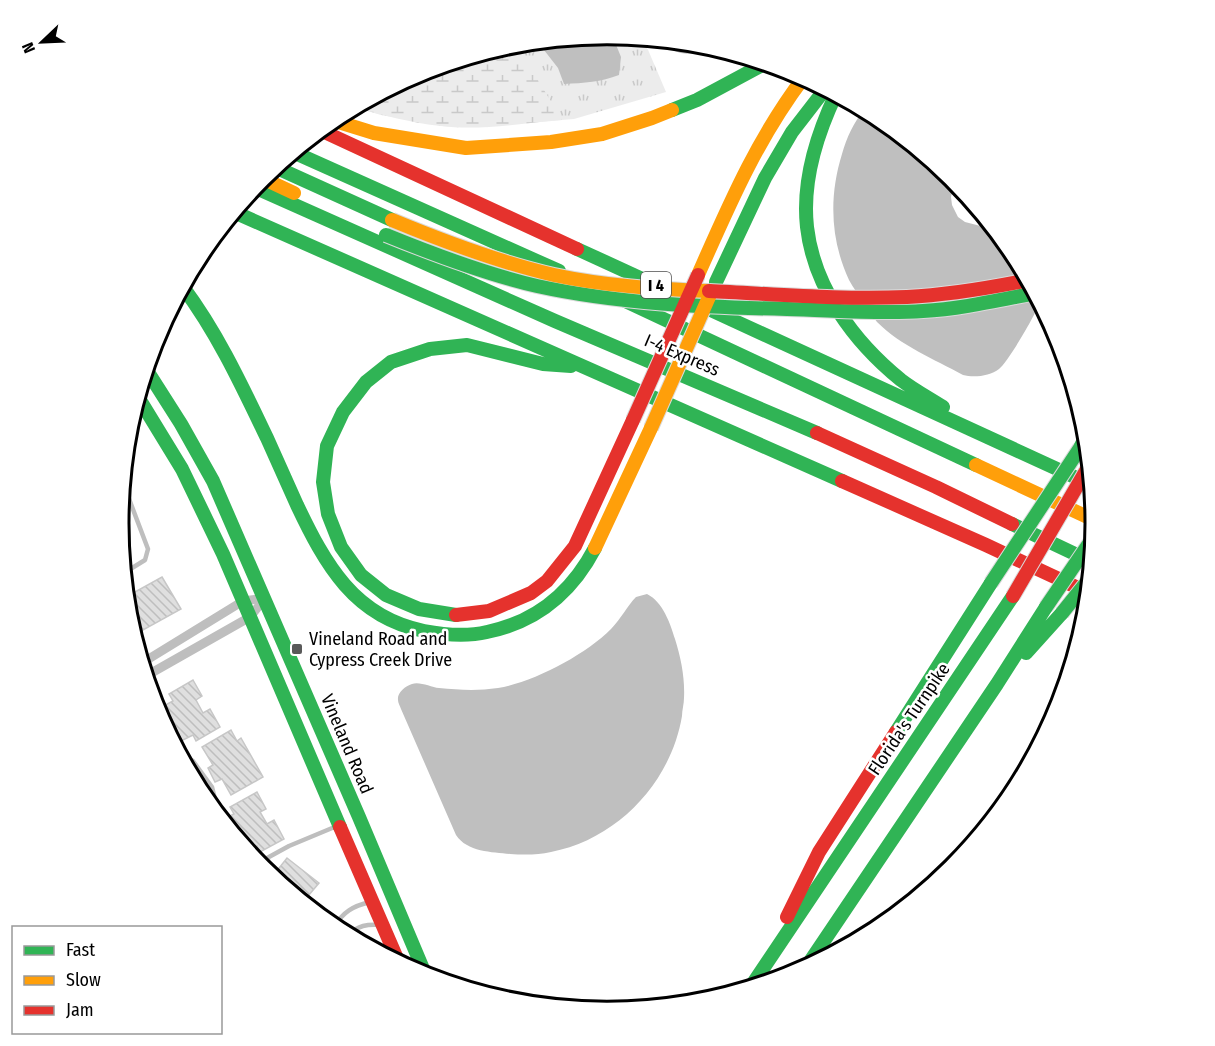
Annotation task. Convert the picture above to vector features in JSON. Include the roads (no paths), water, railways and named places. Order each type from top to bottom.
[{"type":"main road","points":[[345,124],[374,133],[466,148],[551,142],[602,134],[652,118],[697,100],[756,68]]},
{"type":"main road","points":[[584,367],[543,364],[467,345],[430,349],[391,362],[366,382],[343,412],[327,446],[323,482],[328,514],[341,547],[361,575],[386,595],[419,609],[453,615],[489,611],[531,594],[560,567],[575,546],[747,167],[772,121],[798,85]]},
{"type":"main road","points":[[189,294],[221,343],[244,388],[315,542],[328,564],[348,589],[373,610],[406,627],[429,633],[454,635],[477,634],[500,629],[537,613],[554,601],[569,588],[591,558],[765,178],[792,132],[821,95]]},
{"type":"main road","points":[[833,101],[816,147],[808,187],[807,224],[815,263],[831,301],[855,336],[895,375],[992,439]]},
{"type":"main road","name":"I 4","points":[[330,135],[1083,481]]},
{"type":"main road","name":"I-4 Express","points":[[302,156],[621,299],[1085,515]]},
{"type":"main road","points":[[285,171],[392,220],[471,251],[557,275],[647,287],[843,296],[925,296],[978,290],[1020,282]]},
{"type":"main road","points":[[272,183],[386,235],[464,265],[558,290],[654,302],[738,308],[925,311],[1027,295]]},
{"type":"main road","name":"I-4 Express","points":[[264,191],[555,321],[842,444],[1084,557]]},
{"type":"main road","points":[[242,215],[1080,589]]},
{"type":"main road","name":"Vineland Road","points":[[152,378],[185,429],[213,481],[420,963]]},
{"type":"main road","points":[[144,407],[182,469],[203,511],[394,951]]},
{"type":"main road","points":[[761,972],[819,852],[1079,449]]},
{"type":"main road","name":"Florida's Turnpike","points":[[758,977],[1013,596],[1083,477]]},
{"type":"main road","points":[[815,954],[1084,551]]},
{"type":"main road","points":[[997,684],[1062,614],[1080,591]]},
{"type":"main road","points":[[339,825],[359,817]]},
{"type":"main road","points":[[373,901],[391,894]]},
{"type":"street","points":[[149,658],[243,601],[265,598]]},
{"type":"street","points":[[153,672],[250,617],[265,598]]},
{"type":"lane","points":[[130,502],[148,549],[145,560],[132,568]]},
{"type":"lane","points":[[195,764],[212,787],[214,794]]},
{"type":"lane","points":[[270,857],[339,825]]},
{"type":"lane","points":[[340,919],[349,909],[373,901]]},
{"type":"lane","points":[[355,929],[363,926],[383,926]]},
{"type":"place","name":"Vineland Road and Cypress Creek Drive","points":[[297,649]]}]
